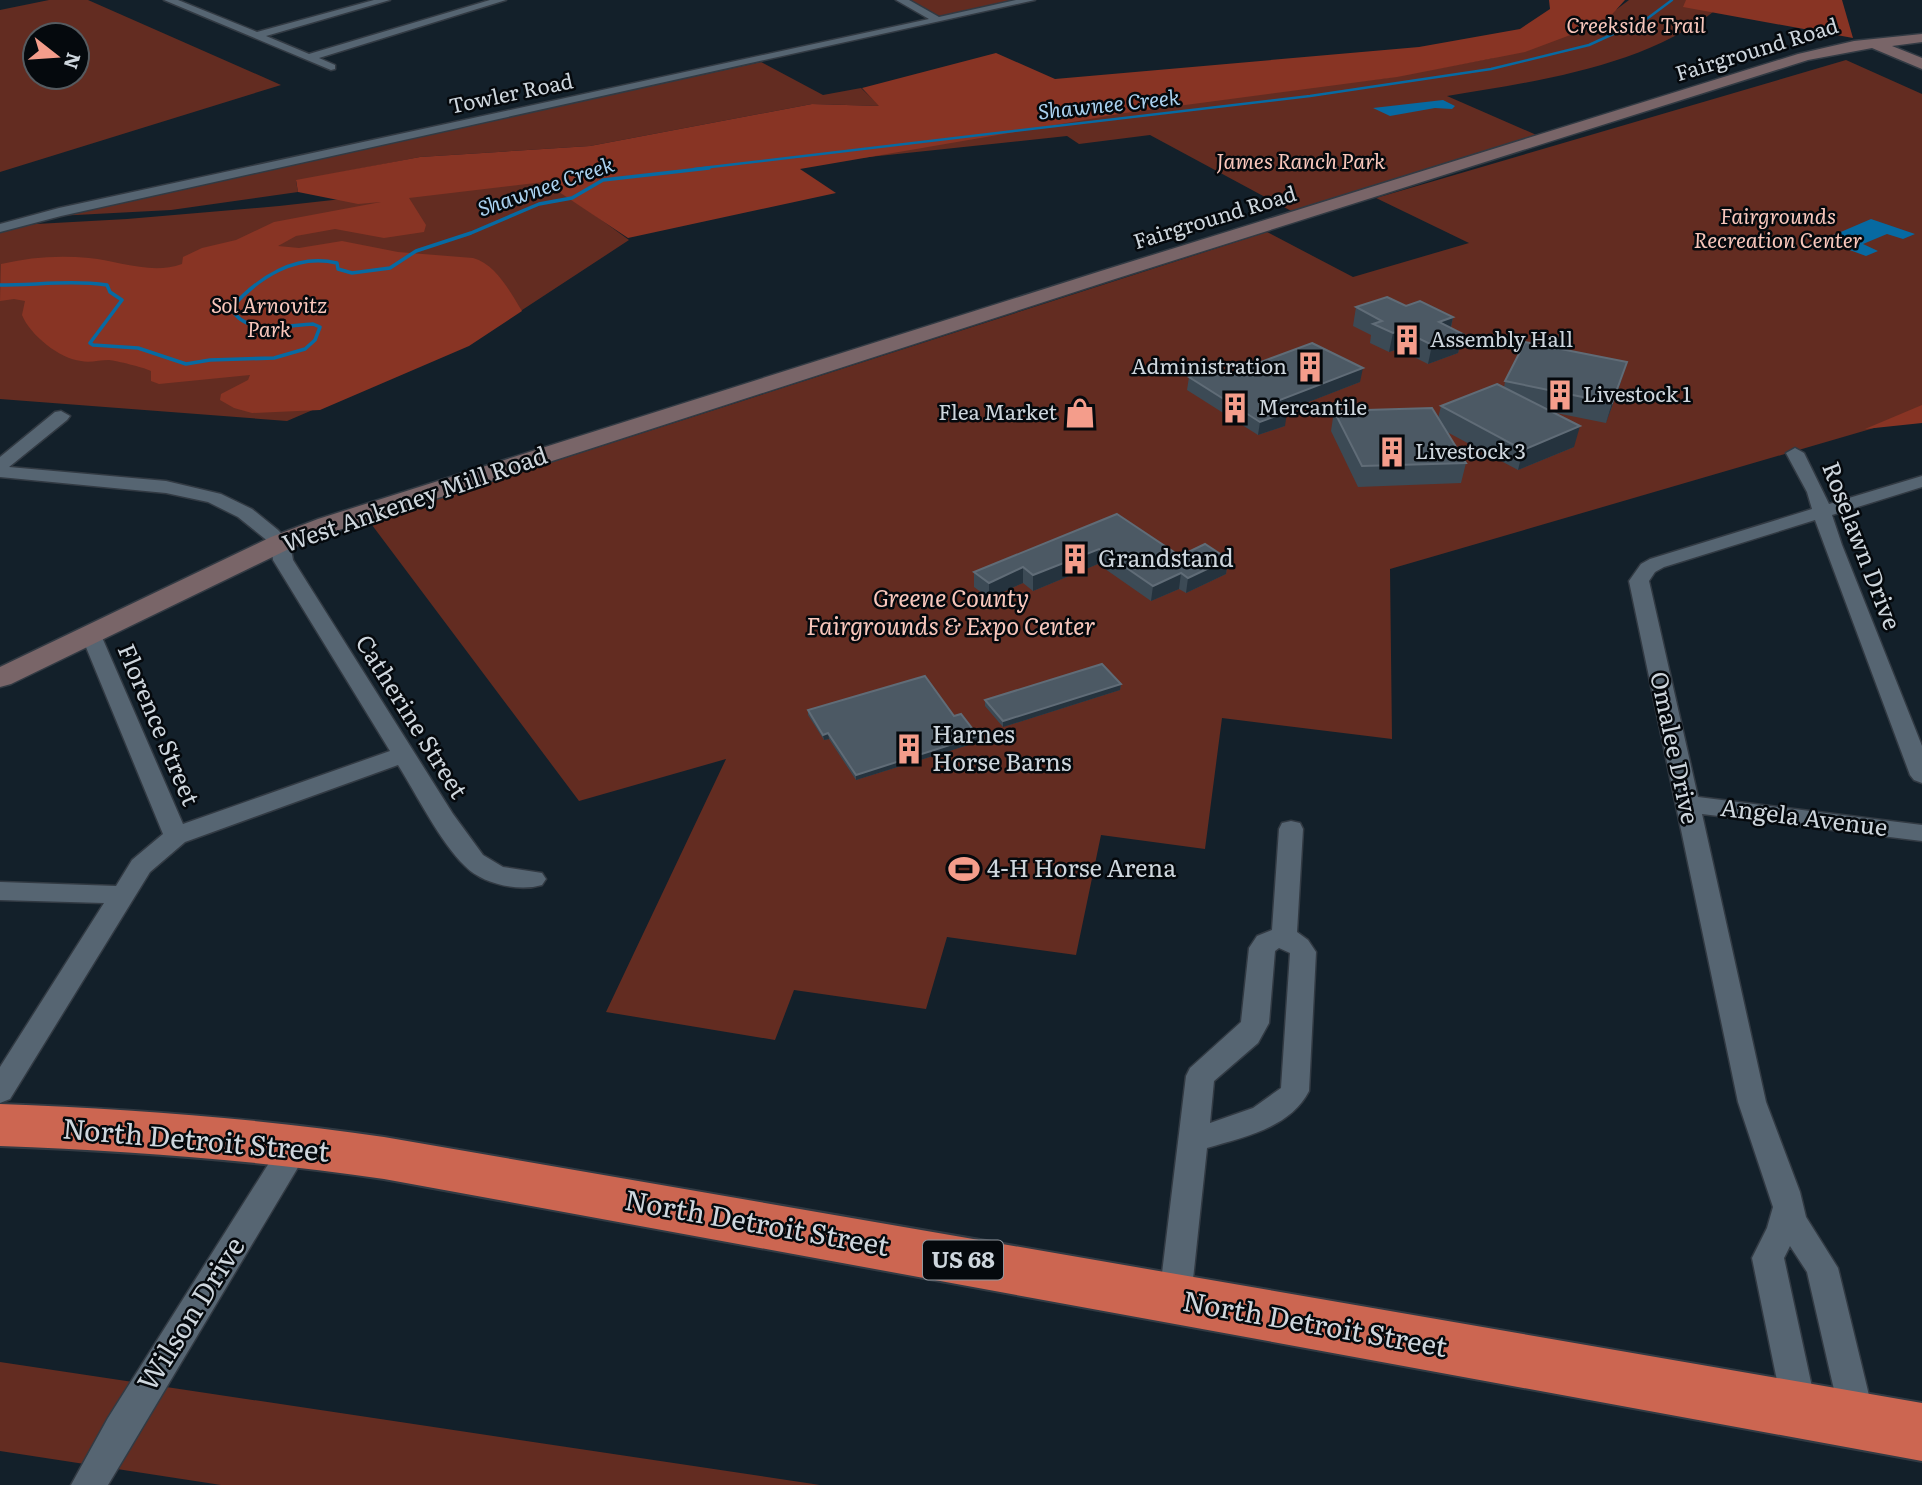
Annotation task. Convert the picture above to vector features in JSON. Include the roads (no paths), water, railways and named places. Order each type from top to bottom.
[{"type":"highway","name":"North Detroit Street","points":[[0,1125],[129,1130],[296,1145],[608,1197],[1922,1432]]},
{"type":"street","points":[[172,0],[331,67]]},
{"type":"street","points":[[256,36],[385,0]]},
{"type":"street","points":[[308,58],[501,0]]},
{"type":"street","points":[[901,0],[929,12],[934,16],[934,21]]},
{"type":"street","name":"Towler Road","points":[[0,228],[59,212],[1030,0]]},
{"type":"street","points":[[328,6],[344,12]]},
{"type":"street","name":"Fairground Road","points":[[646,423],[1803,57],[1872,42],[1922,38]]},
{"type":"street","points":[[1872,42],[1922,64]]},
{"type":"street","points":[[0,466],[61,416]]},
{"type":"street","name":"West Ankeney Mill Road","points":[[4,674],[280,543],[327,525],[646,423]]},
{"type":"street","name":"Roselawn Drive","points":[[1795,453],[1816,492],[1832,545],[1922,775]]},
{"type":"street","points":[[0,472],[189,491],[229,504],[246,513],[280,543]]},
{"type":"street","name":"Omalee Drive","points":[[1858,1420],[1822,1268],[1797,1234],[1787,1209],[1785,1192],[1752,1102],[1639,588],[1642,575],[1657,563],[1922,481]]},
{"type":"street","name":"Catherine Street","points":[[280,543],[283,559],[403,755],[474,861],[498,875],[533,879]]},
{"type":"street","name":"Florence Street","points":[[91,635],[176,836]]},
{"type":"street","points":[[0,1091],[148,858],[176,836],[403,755]]},
{"type":"street","name":"Angela Avenue","points":[[1686,804],[1922,833]]},
{"type":"street","points":[[1284,938],[1291,829]]},
{"type":"street","points":[[0,891],[123,895]]},
{"type":"street","points":[[1175,1298],[1200,1076],[1248,1035],[1255,1023],[1262,948],[1267,941],[1284,938],[1299,945],[1303,952],[1295,1091],[1288,1103],[1276,1112],[1193,1140]]},
{"type":"street","name":"Wilson Drive","points":[[89,1485],[120,1430],[296,1145]]},
{"type":"street","points":[[1787,1209],[1782,1229],[1768,1258],[1800,1410]]},
{"type":"water","points":[[1443,100],[1455,106],[1452,109],[1435,108],[1390,116],[1373,108]]},
{"type":"water","points":[[1871,219],[1915,234],[1903,239],[1887,234],[1863,244],[1878,251],[1866,256],[1822,240]]},
{"type":"waterway","name":"Shawnee Creek","points":[[694,169],[1310,96],[1491,69],[1589,45],[1648,18],[1672,0]]},
{"type":"waterway","name":"Shawnee Creek","points":[[0,285],[107,285],[110,292],[122,300],[90,343],[93,345],[138,348],[186,364],[210,360],[274,358],[305,349],[315,340],[320,327],[313,324],[256,326],[246,323],[231,308],[253,287],[278,270],[321,261],[337,263],[338,269],[352,273],[390,268],[416,251],[471,233],[539,204],[572,198],[603,180],[709,168]]},
{"type":"place","name":"Assembly Hall","points":[[1407,340]]},
{"type":"place","name":"Administration","points":[[1310,367]]},
{"type":"place","name":"Livestock 1","points":[[1560,395]]},
{"type":"place","name":"Mercantile","points":[[1235,408]]},
{"type":"place","name":"Flea Market","points":[[1080,413]]},
{"type":"place","name":"Livestock 3","points":[[1392,452]]},
{"type":"place","name":"Grandstand","points":[[1075,559]]},
{"type":"place","name":"Harnes Horse Barns","points":[[909,749]]},
{"type":"place","name":"4-H Horse Arena","points":[[964,869]]},
{"type":"park label","name":"Creekside Trail","points":[[1636,26]]},
{"type":"park label","name":"James Ranch Park","points":[[1301,162]]},
{"type":"park label","name":"Fairgrounds Recreation Center","points":[[1778,229]]},
{"type":"park label","name":"Sol Arnovitz Park","points":[[269,318]]},
{"type":"park label","name":"Greene County Fairgrounds & Expo Center","points":[[951,613]]}]
